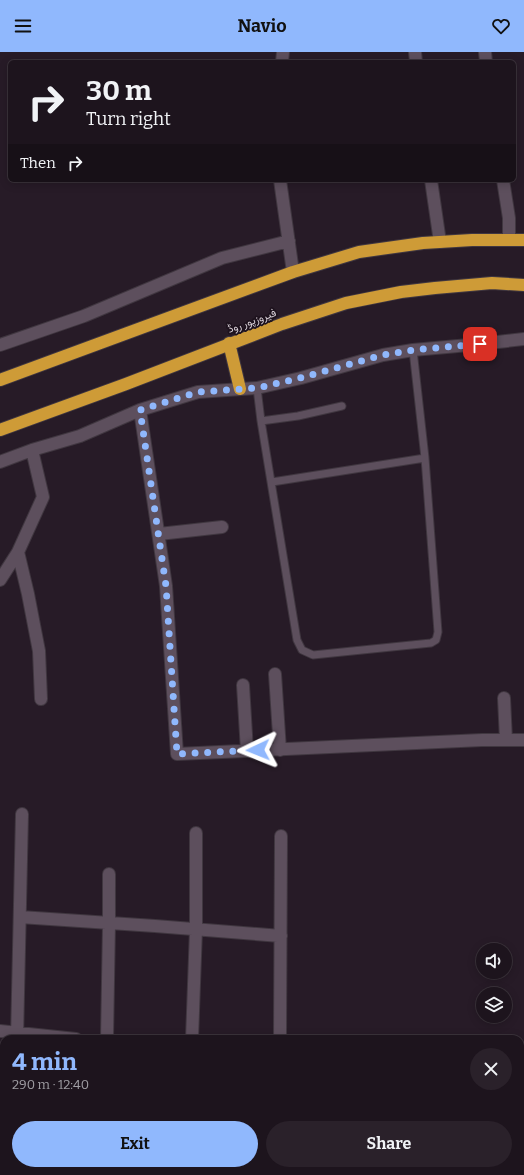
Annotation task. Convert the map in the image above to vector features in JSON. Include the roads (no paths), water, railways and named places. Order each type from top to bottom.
[{"type":"highway","points":[[0,380],[293,272],[359,252],[423,243],[524,240]]},
{"type":"highway","name":"فیروزپور روڈ","points":[[0,430],[126,384],[229,343],[282,324],[346,304],[401,292],[492,283],[524,285]]},
{"type":"highway","points":[[229,343],[240,389]]},
{"type":"street","points":[[280,182],[293,272]]},
{"type":"street","points":[[431,182],[440,242]]},
{"type":"street","points":[[503,182],[509,218],[509,240]]},
{"type":"street","points":[[0,345],[84,316],[222,258],[289,241]]},
{"type":"street","points":[[0,462],[32,450],[80,436],[140,410],[198,392],[257,388],[300,378],[383,355],[413,350],[480,344],[524,338]]},
{"type":"street","points":[[140,410],[166,586],[177,754],[482,740],[524,740]]},
{"type":"street","points":[[0,580],[18,552],[43,497],[32,450]]},
{"type":"street","points":[[159,534],[222,527]]},
{"type":"street","points":[[18,552],[39,652],[41,699]]},
{"type":"street","points":[[275,674],[280,750]]},
{"type":"street","points":[[243,685],[247,751]]},
{"type":"street","points":[[504,698],[506,740]]},
{"type":"street","points":[[17,1035],[22,814]]},
{"type":"street","points":[[192,1035],[196,929],[196,833]]},
{"type":"street","points":[[280,1035],[281,836]]},
{"type":"street","points":[[107,1035],[109,874]]},
{"type":"street","points":[[20,917],[281,936]]},
{"type":"street","points":[[0,1031],[14,1035]]},
{"type":"lane","points":[[257,388],[261,421],[297,640],[302,650],[313,655],[431,643],[436,640],[438,632],[425,458],[413,350]]},
{"type":"lane","points":[[261,421],[298,416],[342,406]]},
{"type":"lane","points":[[272,482],[425,458]]}]
